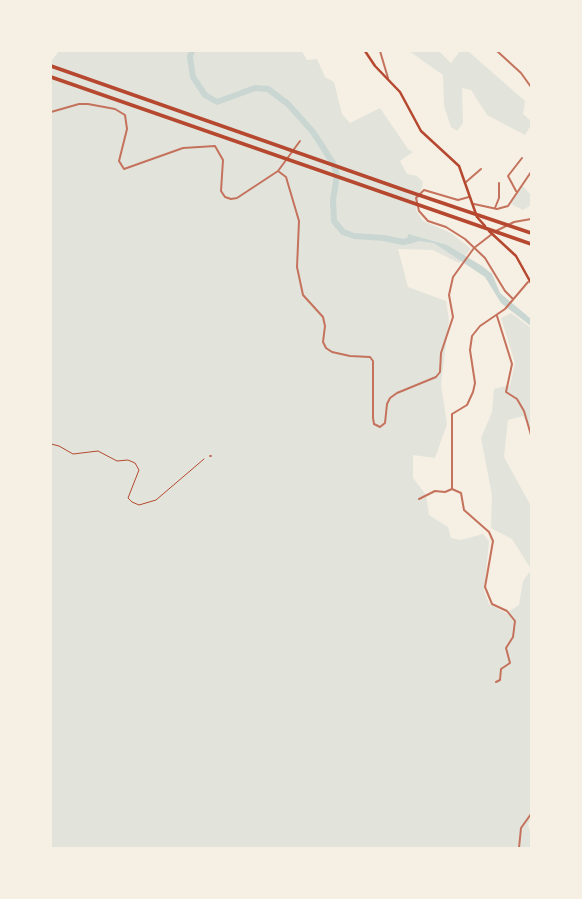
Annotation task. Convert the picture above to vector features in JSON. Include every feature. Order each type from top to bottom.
[{"type":"highway","points":[[51,66],[531,233]]},
{"type":"highway","points":[[51,77],[531,244]]},
{"type":"main road","points":[[365,51],[375,66],[400,92],[416,124],[456,161],[477,216],[516,256],[531,281]]},
{"type":"street","points":[[380,51],[388,79]]},
{"type":"street","points":[[497,51],[521,73],[531,87]]},
{"type":"street","points":[[375,66],[383,62]]},
{"type":"street","points":[[51,112],[88,104],[115,109],[125,115],[127,130],[119,161],[124,169],[183,148],[215,146],[223,160],[221,191],[225,197],[231,199],[237,198],[278,171],[300,141]]},
{"type":"street","points":[[516,192],[508,176],[522,158]]},
{"type":"street","points":[[466,183],[481,169]]},
{"type":"street","points":[[278,171],[286,177],[295,201],[300,233],[298,275],[303,295],[323,317],[323,342],[326,348],[350,356],[370,356],[373,361],[374,424],[380,426],[385,423],[390,398],[436,377],[440,372],[441,353],[453,317],[450,286],[461,265],[474,248],[492,234],[514,222],[531,219]]},
{"type":"street","points":[[472,204],[495,209],[508,206],[531,173]]},
{"type":"street","points":[[495,209],[500,197],[499,183]]},
{"type":"street","points":[[470,197],[458,200],[424,190],[416,198],[419,211],[428,221],[446,227],[485,258],[513,301]]},
{"type":"street","points":[[452,489],[452,414],[467,405],[473,392],[475,383],[470,349],[472,336],[480,326],[505,309],[531,281]]},
{"type":"street","points":[[497,316],[512,364],[506,392],[517,399],[524,411],[531,435]]},
{"type":"street","points":[[419,499],[435,491],[446,492],[452,489]]},
{"type":"street","points":[[452,489],[461,493],[467,515],[489,533],[493,541],[485,587],[492,604],[507,611],[515,621],[513,637],[506,648],[510,663],[501,669],[500,680],[496,682]]},
{"type":"street","points":[[519,848],[521,828],[531,814]]},
{"type":"path","points":[[51,444],[72,454],[98,451],[117,461],[128,460],[135,463],[139,470],[128,498],[139,505],[156,500],[198,462],[210,456]]},
{"type":"shaded area","points":[[59,51],[302,51],[307,60],[317,59],[325,77],[334,82],[342,114],[350,123],[380,108],[408,149],[413,152],[400,161],[407,174],[417,176],[423,182],[416,210],[423,221],[451,233],[471,249],[459,263],[433,250],[398,249],[408,287],[446,301],[449,320],[441,385],[447,424],[435,458],[413,455],[413,478],[426,495],[429,515],[448,527],[451,538],[461,540],[483,534],[489,541],[484,591],[489,604],[506,613],[519,605],[523,581],[531,570],[531,818],[528,824],[531,848],[51,848],[51,61]]},
{"type":"shaded area","points":[[409,51],[439,51],[451,63],[460,51],[468,51],[525,101],[523,114],[531,121],[531,125],[525,135],[487,115],[471,90],[462,88],[463,123],[457,131],[451,127],[444,106],[443,75]]},
{"type":"shaded area","points":[[522,185],[531,195],[531,205],[523,210],[511,204]]},
{"type":"shaded area","points":[[408,234],[447,245],[482,266],[492,274],[500,293],[531,319],[531,326],[501,303],[485,277],[434,243],[402,243],[407,240]]},
{"type":"shaded area","points":[[511,313],[531,328],[531,430],[523,416],[508,420],[504,457],[531,506],[531,569],[512,539],[491,528],[492,495],[481,438],[492,412],[494,389],[510,385],[515,363],[501,318]]},
{"type":"waterway","points":[[192,51],[190,57],[193,77],[205,95],[217,102],[255,88],[268,89],[288,104],[313,132],[333,163],[337,175],[333,200],[334,221],[343,232],[354,236],[403,242],[411,240]]}]
